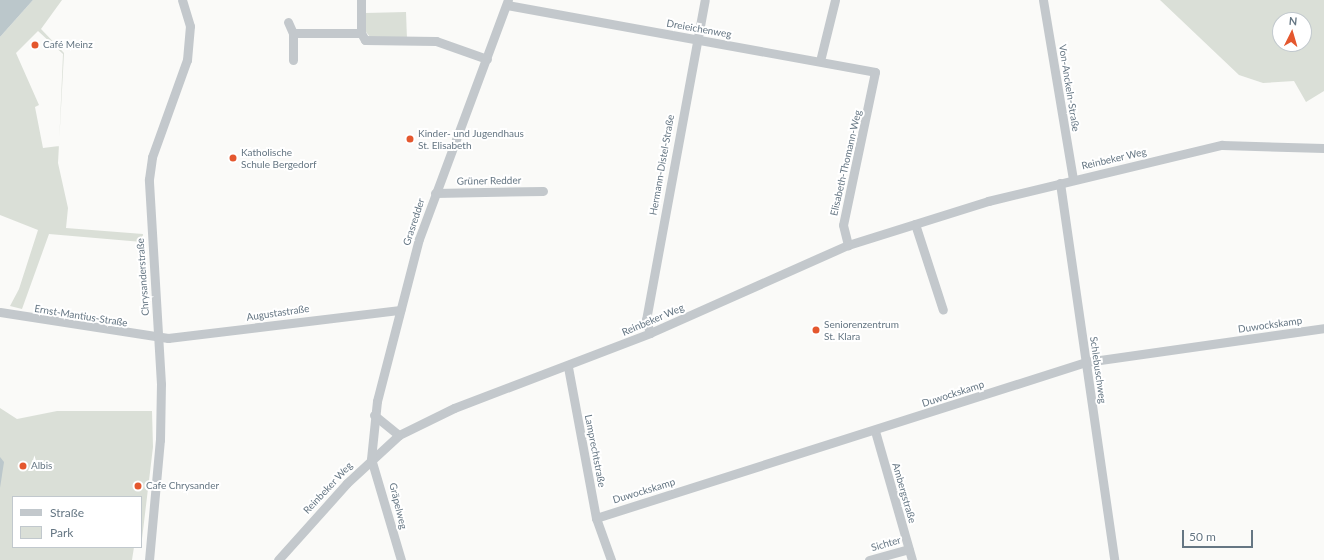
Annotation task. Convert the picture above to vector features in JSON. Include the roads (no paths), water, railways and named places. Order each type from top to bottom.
[{"type":"street","name":"Chrysanderstraße","points":[[149,560],[160,440],[158,338],[149,179],[152,157],[187,60],[190,26],[182,0]]},
{"type":"street","points":[[361,0],[361,33],[365,40],[376,42],[436,41],[487,59]]},
{"type":"street","name":"Hermann-Distel-Straße","points":[[650,333],[646,320],[695,39],[705,0]]},
{"type":"street","points":[[820,61],[835,0]]},
{"type":"street","name":"Von-Anckeln-Straße","points":[[1044,0],[1073,180]]},
{"type":"street","name":"Dreieichenweg","points":[[508,2],[873,72],[876,75],[875,85]]},
{"type":"street","name":"Grasredder","points":[[372,459],[374,415],[400,310],[435,193],[508,2]]},
{"type":"street","points":[[288,22],[293,33],[293,60]]},
{"type":"street","points":[[293,33],[361,33]]},
{"type":"street","name":"Elisabeth-Thomann-Weg","points":[[848,245],[843,225],[875,85]]},
{"type":"street","name":"Reinbeker Weg","points":[[278,560],[372,459],[400,435],[454,408],[568,367],[650,333],[848,245],[915,224],[1060,183],[1222,146],[1323,148]]},
{"type":"street","name":"Schlebuschweg","points":[[1060,183],[1114,560]]},
{"type":"street","name":"Grüner Redder","points":[[435,193],[543,191]]},
{"type":"street","points":[[915,224],[943,310]]},
{"type":"street","name":"Augustastraße","points":[[158,338],[400,310]]},
{"type":"street","name":"Ernst-Mantius-Straße","points":[[0,312],[158,338]]},
{"type":"street","name":"Duwockskamp","points":[[596,518],[875,432],[1086,362],[1324,328]]},
{"type":"street","name":"Lamprechtstraße","points":[[568,367],[596,518],[611,560]]},
{"type":"street","points":[[374,415],[400,435]]},
{"type":"street","name":"Ambergstraße","points":[[875,432],[912,560]]},
{"type":"street","name":"Gräpelweg","points":[[372,459],[401,560]]},
{"type":"street","name":"Sichter","points":[[869,560],[909,549]]},
{"type":"place","name":"Café Meinz","points":[[35,45]]},
{"type":"place","name":"Kinder- und Jugendhaus St. Elisabeth","points":[[410,139]]},
{"type":"place","name":"Katholische Schule Bergedorf","points":[[233,158]]},
{"type":"place","name":"Seniorenzentrum St. Klara","points":[[816,330]]},
{"type":"place","name":"Albis","points":[[23,466]]},
{"type":"place","name":"Cafe Chrysander","points":[[138,486]]}]
